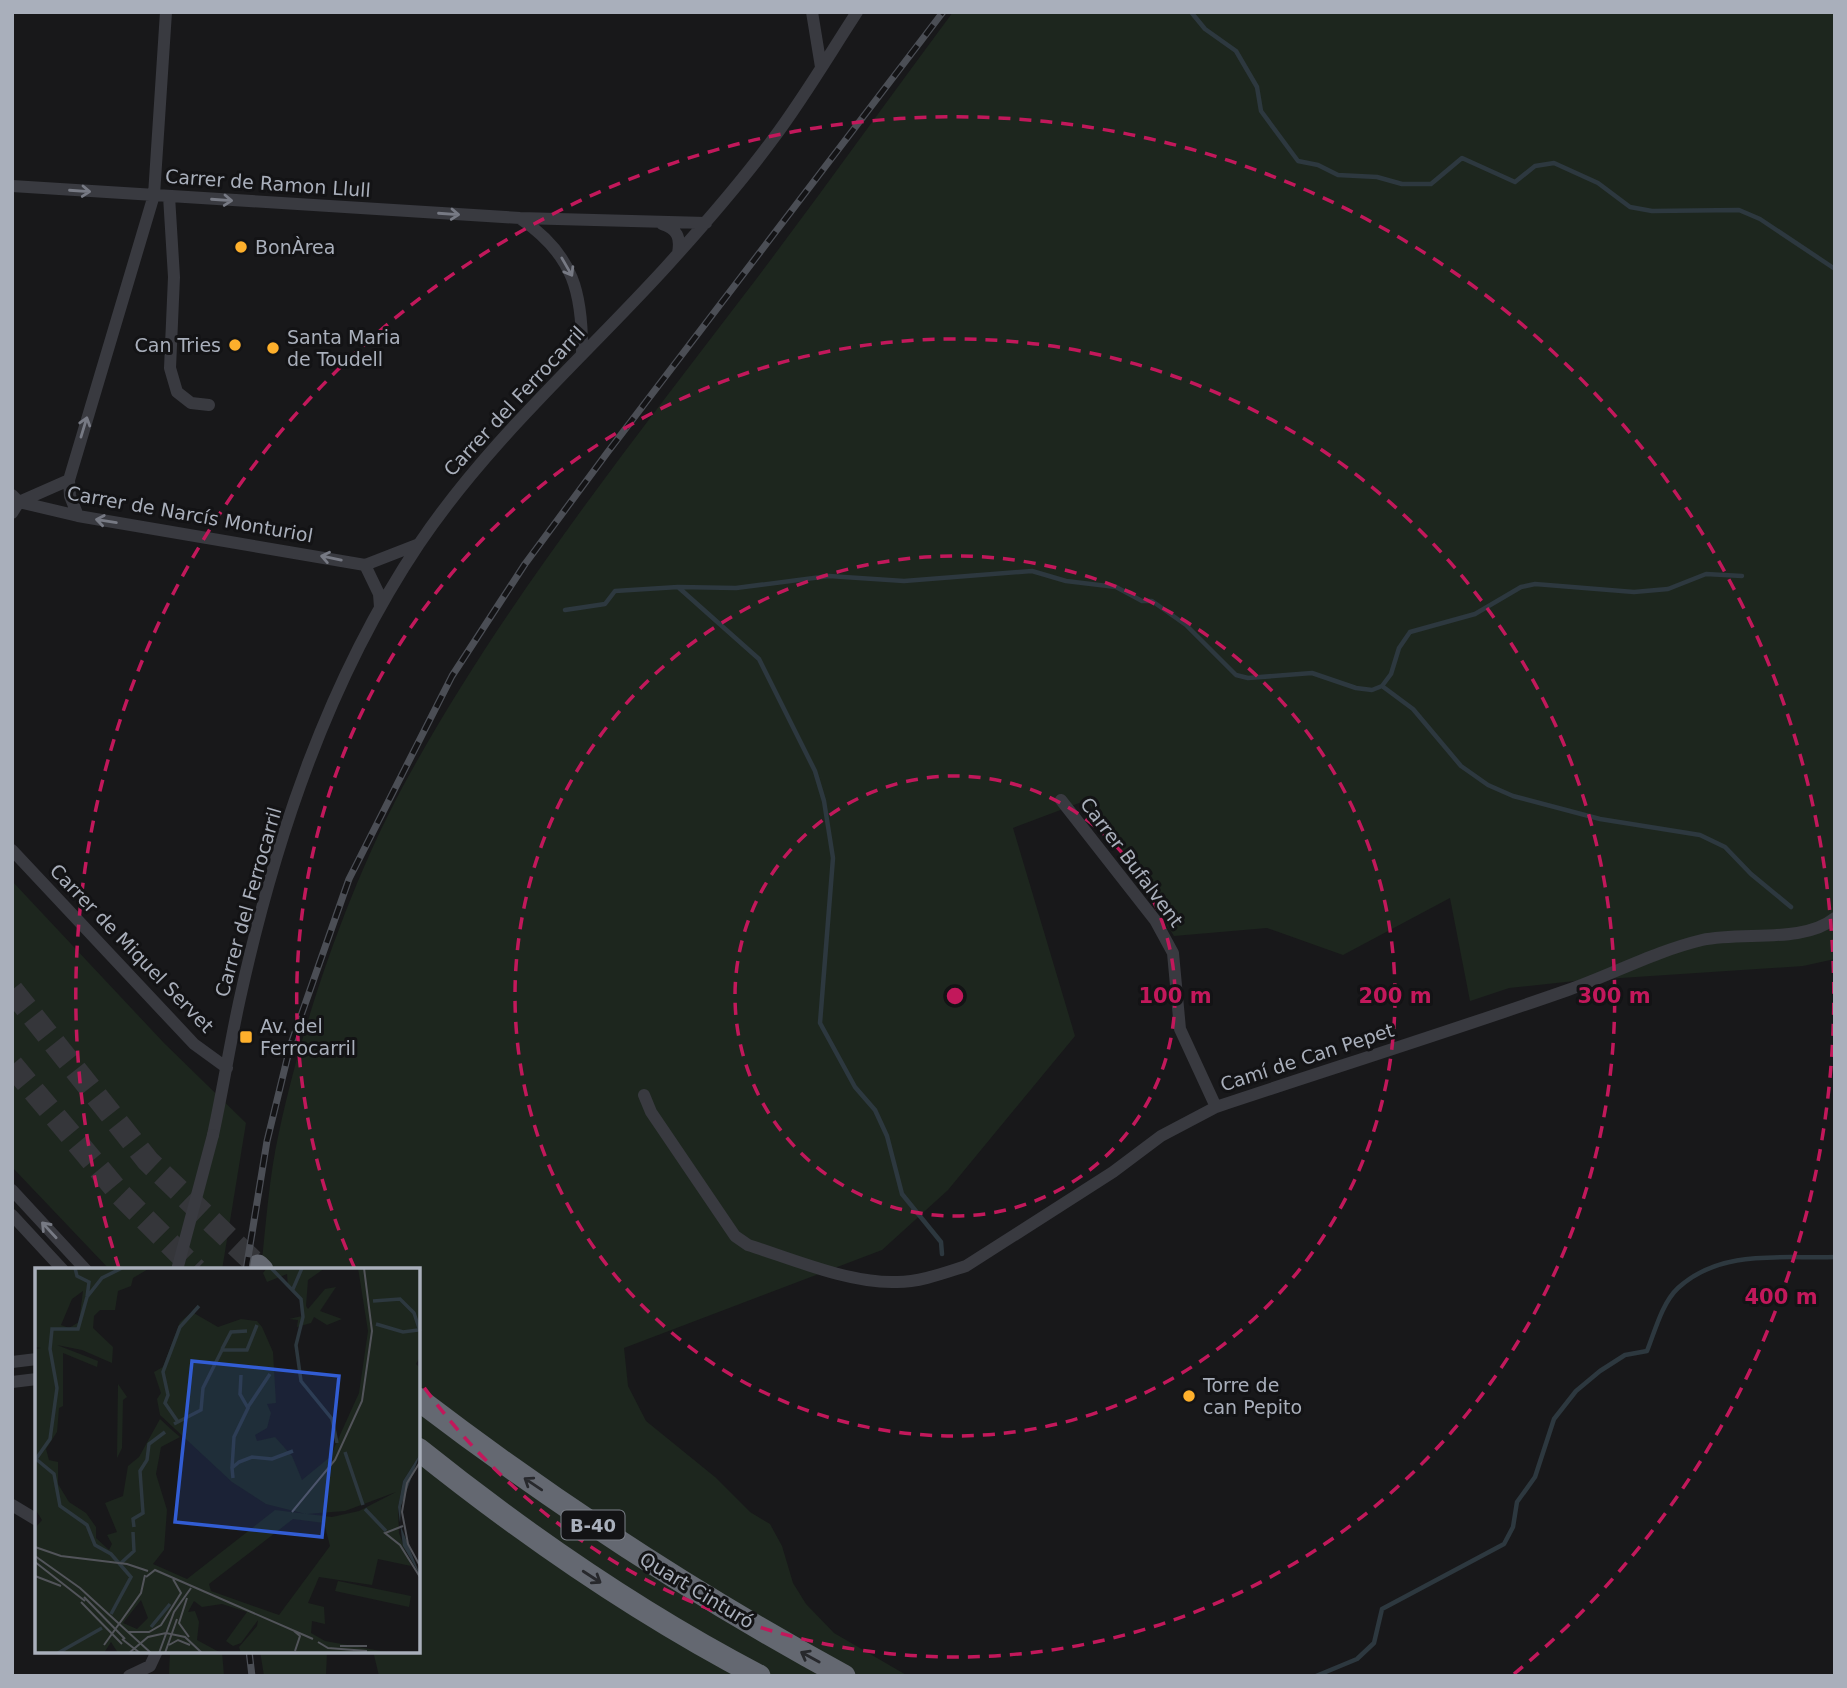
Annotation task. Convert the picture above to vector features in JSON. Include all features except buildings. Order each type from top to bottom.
[{"type":"highway","name":"Quart Cinturó","points":[[420,1401],[492,1456],[618,1542],[844,1676]]},
{"type":"highway","name":"B-40","points":[[420,1451],[481,1499],[592,1577],[759,1676]]},
{"type":"street","points":[[78,516],[70,496],[69,480],[153,195],[166,12]]},
{"type":"street","points":[[812,12],[821,67]]},
{"type":"street","name":"Carrer del Ferrocarril","points":[[178,1268],[213,1135],[240,999],[266,897],[314,744],[380,607],[419,544],[457,491],[508,430],[706,223],[773,139],[857,12]]},
{"type":"street","name":"Carrer de Ramon Llull","points":[[12,186],[520,218],[706,223]]},
{"type":"street","points":[[169,196],[174,277],[170,368],[177,392],[191,404],[209,405]]},
{"type":"street","points":[[520,218],[541,233],[572,277],[582,309],[582,355]]},
{"type":"street","points":[[661,223],[673,228],[678,235],[678,253]]},
{"type":"street","points":[[15,503],[69,480]]},
{"type":"street","name":"Carrer de Narcís Monturiol","points":[[15,503],[365,565]]},
{"type":"street","points":[[380,607],[379,594],[365,565],[419,544]]},
{"type":"street","name":"Carrer Bufalvent","points":[[1061,800],[1155,920],[1173,953],[1180,1029],[1216,1107]]},
{"type":"street","name":"Carrer de Miquel Servet","points":[[12,850],[194,1044],[227,1068]]},
{"type":"street","name":"Camí de Can Pepet","points":[[644,1095],[651,1112],[735,1236],[748,1245],[860,1278],[897,1282],[939,1275],[966,1266],[1113,1172],[1161,1136],[1216,1107],[1568,990],[1687,944],[1724,935],[1799,935],[1835,918]]},
{"type":"street","points":[[12,1189],[84,1268]]},
{"type":"street","points":[[12,1215],[61,1268]]},
{"type":"street","points":[[12,1362],[35,1359]]},
{"type":"street","points":[[12,1382],[35,1379]]},
{"type":"street","points":[[12,1505],[35,1519]]},
{"type":"street","points":[[129,1676],[150,1666],[156,1653]]},
{"type":"shaded area","points":[[953,12],[1835,12],[1835,959],[1803,966],[1509,988],[1470,1001],[1450,898],[1343,955],[1267,928],[1174,936],[1087,800],[1013,828],[1075,1036],[948,1190],[882,1250],[624,1348],[628,1386],[646,1421],[715,1477],[750,1512],[770,1524],[782,1546],[793,1583],[806,1604],[834,1633],[908,1676],[379,1676],[373,1653],[420,1653],[420,1268],[261,1268],[270,1183],[279,1132],[301,1045],[329,956],[363,869],[402,788],[439,723],[520,596],[608,474]]},
{"type":"shaded area","points":[[12,881],[164,1043],[246,1123],[222,1268],[108,1268],[12,1167]]},
{"type":"shaded area","points":[[170,1653],[222,1653],[224,1676],[169,1676]]},
{"type":"shaded area","points":[[260,1653],[327,1653],[326,1676],[264,1676]]},
{"type":"waterway","points":[[1191,12],[1205,29],[1236,51],[1257,87],[1261,111],[1298,161],[1318,165],[1338,175],[1377,177],[1402,184],[1431,184],[1462,158],[1515,182],[1535,166],[1554,163],[1598,183],[1630,207],[1652,211],[1739,210],[1760,219],[1835,269]]},
{"type":"waterway","points":[[678,587],[736,588],[829,576],[904,581],[1032,571],[1066,581],[1116,587],[1142,601],[1152,601],[1186,625],[1236,675],[1248,678],[1312,673],[1356,688],[1372,690],[1382,686],[1391,674],[1399,648],[1410,632],[1475,614],[1521,587],[1535,584],[1634,592],[1668,589],[1706,574],[1742,576]]},
{"type":"waterway","points":[[565,610],[605,604],[615,591],[678,587],[759,659],[815,771],[824,801],[833,858],[820,1023],[855,1087],[875,1110],[887,1136],[902,1194],[941,1242],[942,1254]]},
{"type":"waterway","points":[[1382,686],[1413,709],[1461,766],[1488,785],[1513,796],[1600,819],[1700,835],[1725,847],[1751,874],[1791,907]]},
{"type":"waterway","points":[[1316,1676],[1357,1659],[1374,1643],[1382,1609],[1504,1544],[1513,1527],[1517,1502],[1535,1477],[1554,1419],[1576,1391],[1600,1371],[1625,1355],[1647,1351],[1663,1309],[1678,1288],[1695,1275],[1733,1261],[1774,1257],[1835,1257]]},
{"type":"tunnel","points":[[12,990],[148,1161],[258,1266]]},
{"type":"tunnel","points":[[12,1065],[121,1195],[194,1268]]},
{"type":"railway","points":[[246,1268],[267,1141],[290,1047],[349,879],[452,676],[525,564],[607,453],[943,12]]},
{"type":"railway","points":[[249,1653],[252,1676]]},
{"type":"place","name":"BonÀrea","points":[[241,247]]},
{"type":"place","name":"Can Tries","points":[[235,345]]},
{"type":"place","name":"Santa Maria de Toudell","points":[[273,348]]},
{"type":"place","name":"Av. del Ferrocarril","points":[[246,1037]]},
{"type":"place","name":"Torre de can Pepito","points":[[1189,1396]]}]
